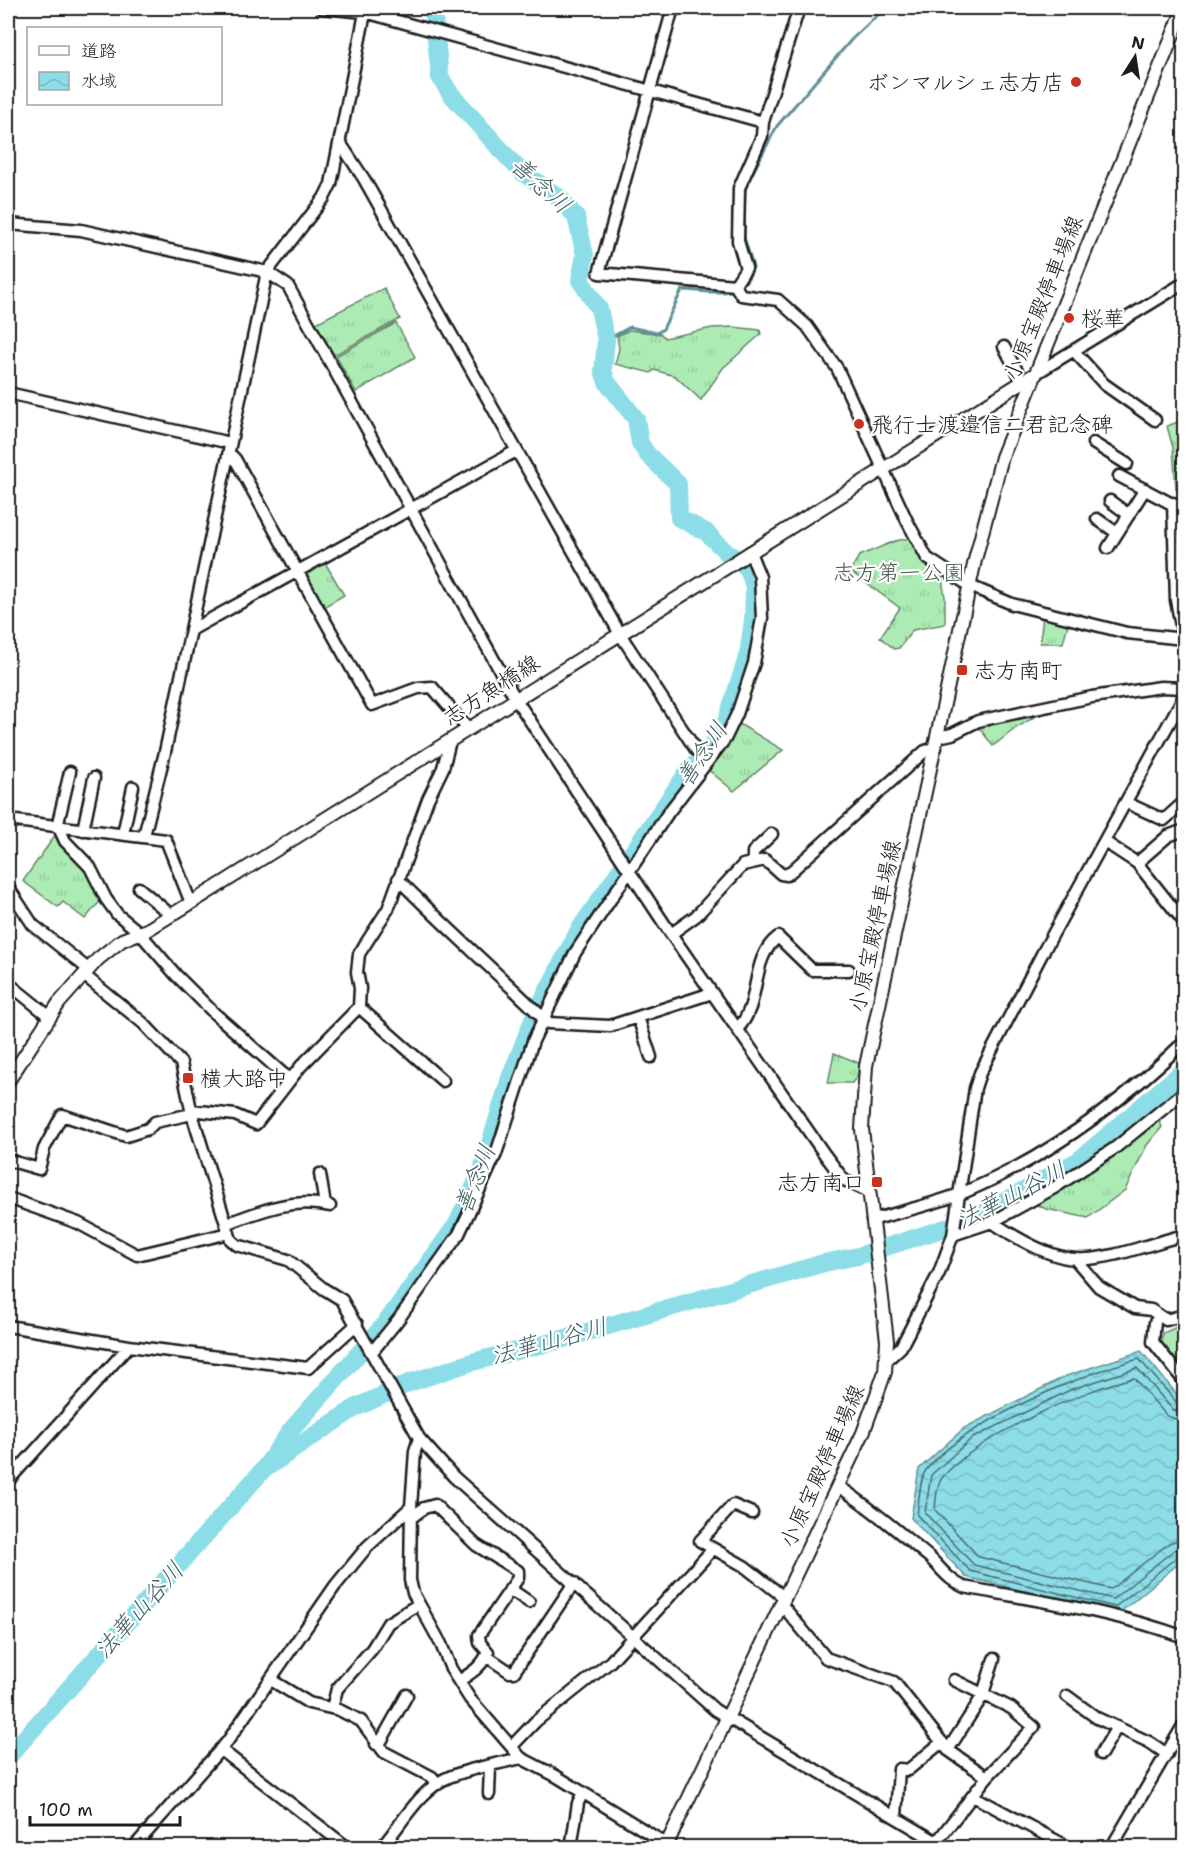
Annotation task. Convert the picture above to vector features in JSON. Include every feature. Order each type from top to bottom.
[{"type":"main road","name":"小原宝殿停車場線","points":[[669,1846],[726,1716],[838,1486],[882,1383],[886,1361],[886,1341],[862,1129],[866,1066],[970,586],[1002,457],[1185,8]]},
{"type":"main road","name":"志方魚橋線","points":[[8,1081],[50,1017],[87,973],[116,944],[191,903],[415,760],[450,741],[620,634],[727,564],[884,471],[1035,374]]},
{"type":"street","points":[[322,8],[366,10],[650,92],[763,122]]},
{"type":"street","points":[[673,8],[599,273],[735,285]]},
{"type":"street","points":[[735,285],[746,268],[738,241],[739,188],[762,136],[763,122],[799,8]]},
{"type":"street","points":[[144,836],[165,752],[267,272],[324,198],[331,184],[341,144],[366,10]]},
{"type":"street","points":[[341,144],[364,179],[620,634],[696,750]]},
{"type":"street","points":[[8,224],[81,230],[267,272],[288,286],[515,698],[712,993],[844,1180],[869,1192]]},
{"type":"street","points":[[1035,374],[1185,283]]},
{"type":"street","points":[[735,285],[741,295],[778,300],[807,326],[837,368],[927,558],[970,586],[990,596],[1031,610],[1127,633],[1184,640],[1176,600],[1179,504],[1119,476]]},
{"type":"street","points":[[1004,347],[1023,382]]},
{"type":"street","points":[[1074,351],[1104,384],[1155,420]]},
{"type":"street","points":[[8,393],[230,448]]},
{"type":"street","points":[[1093,442],[1127,464]]},
{"type":"street","points":[[230,448],[372,705],[418,688],[432,687],[468,729]]},
{"type":"street","points":[[191,630],[516,451]]},
{"type":"street","points":[[1108,548],[1144,489]]},
{"type":"street","points":[[1110,501],[1129,515]]},
{"type":"street","points":[[1097,519],[1117,533]]},
{"type":"street","points":[[371,1351],[398,1320],[459,1234],[498,1147],[514,1092],[543,1018],[581,943],[668,813],[725,739],[743,698],[759,647],[762,618],[760,578],[747,554]]},
{"type":"street","points":[[672,934],[696,916],[738,870],[753,861],[765,861],[781,874],[787,875],[925,751],[937,742],[978,721],[1123,692],[1184,692],[1127,803],[1042,954],[980,1073],[975,1088],[957,1194],[953,1235],[939,1273],[901,1347],[886,1361]]},
{"type":"street","points":[[8,1160],[39,1168],[44,1149],[62,1115],[126,1136],[148,1129],[155,1122],[191,1112],[235,1115],[256,1124],[290,1080],[359,1007],[360,988],[357,972],[359,954],[383,918],[428,799],[443,768],[450,741]]},
{"type":"street","points":[[70,771],[58,828],[65,841],[90,867],[106,899],[214,1013],[290,1080]]},
{"type":"street","points":[[83,830],[94,778]]},
{"type":"street","points":[[123,834],[133,787]]},
{"type":"street","points":[[1127,803],[1164,820],[1185,802]]},
{"type":"street","points":[[8,820],[166,840],[191,903]]},
{"type":"street","points":[[1137,863],[1168,836],[1185,830]]},
{"type":"street","points":[[753,861],[753,852],[772,834]]},
{"type":"street","points":[[1105,842],[1137,863],[1184,919]]},
{"type":"street","points":[[398,879],[445,927],[548,1023],[610,1026],[712,993]]},
{"type":"street","points":[[8,887],[33,925],[143,1023],[175,1056],[184,1070],[191,1112],[228,1229],[237,1245],[278,1256],[301,1269],[324,1289],[342,1300],[419,1438],[453,1477],[715,1710],[896,1817],[934,1845],[947,1848]]},
{"type":"street","points":[[139,888],[171,915]]},
{"type":"street","points":[[738,1028],[746,1020],[765,951],[778,937],[812,970],[849,970]]},
{"type":"street","points":[[8,983],[50,1017]]},
{"type":"street","points":[[359,1007],[443,1081]]},
{"type":"street","points":[[638,1017],[651,1057]]},
{"type":"street","points":[[873,1223],[957,1194],[1037,1156],[1127,1095],[1185,1042]]},
{"type":"street","points":[[953,1235],[992,1222],[1054,1188],[1115,1148],[1162,1113],[1185,1092]]},
{"type":"street","points":[[8,1198],[78,1223],[136,1255],[228,1229],[278,1205],[328,1205],[320,1174]]},
{"type":"street","points":[[992,1222],[1056,1256],[1075,1259],[1096,1257],[1185,1235]]},
{"type":"street","points":[[1075,1259],[1099,1287],[1135,1308],[1151,1310],[1166,1320],[1185,1316]]},
{"type":"street","points":[[1155,1322],[1153,1342],[1185,1381]]},
{"type":"street","points":[[8,1326],[129,1346],[308,1368],[359,1328]]},
{"type":"street","points":[[8,1480],[129,1346]]},
{"type":"street","points":[[419,1438],[415,1451],[411,1513],[410,1580],[419,1604],[470,1699],[513,1745],[521,1758],[583,1792],[669,1846]]},
{"type":"street","points":[[838,1486],[890,1524],[932,1560],[950,1581],[964,1587],[1057,1604],[1165,1629],[1185,1637]]},
{"type":"street","points":[[132,1848],[220,1749],[271,1680],[335,1586],[367,1547],[411,1513],[435,1505],[476,1545],[518,1572],[518,1578],[479,1635],[478,1639],[488,1652],[486,1656],[480,1666],[459,1681]]},
{"type":"street","points":[[752,1513],[733,1505],[700,1541],[712,1550],[744,1566],[783,1602],[826,1658],[894,1682],[945,1746],[987,1777]]},
{"type":"street","points":[[513,1745],[536,1721],[610,1662],[712,1550]]},
{"type":"street","points":[[486,1656],[514,1672],[574,1583]]},
{"type":"street","points":[[510,1589],[529,1602]]},
{"type":"street","points":[[332,1708],[337,1689],[372,1649],[387,1623],[419,1604]]},
{"type":"street","points":[[896,1817],[899,1769],[908,1770],[945,1746],[983,1693],[994,1659]]},
{"type":"street","points":[[271,1680],[309,1703],[332,1708],[361,1721],[384,1752],[432,1777],[438,1784]]},
{"type":"street","points":[[934,1845],[987,1777],[1034,1727],[1011,1708],[954,1680]]},
{"type":"street","points":[[376,1744],[380,1743],[407,1695]]},
{"type":"street","points":[[1067,1696],[1116,1727],[1149,1742],[1167,1754]]},
{"type":"street","points":[[1111,1848],[1185,1724]]},
{"type":"street","points":[[1101,1754],[1116,1727]]},
{"type":"street","points":[[220,1749],[348,1848]]},
{"type":"street","points":[[381,1848],[420,1800],[438,1784],[450,1777],[521,1758]]},
{"type":"street","points":[[489,1794],[490,1766]]},
{"type":"street","points":[[571,1848],[578,1803],[583,1792]]},
{"type":"street","points":[[973,1796],[1070,1848]]},
{"type":"green space","points":[[384,288],[400,319],[334,355],[316,323]]},
{"type":"green space","points":[[396,323],[415,357],[356,392],[336,356]]},
{"type":"green space","points":[[732,327],[760,330],[761,334],[723,368],[701,400],[675,376],[615,364],[619,349],[617,336],[629,330],[661,334],[665,338],[712,328]]},
{"type":"green space","points":[[1184,422],[1184,501],[1181,501],[1180,493],[1176,489],[1173,448],[1167,426]]},
{"type":"green space","name":"志方第一公園","points":[[910,538],[930,567],[941,573],[945,597],[945,624],[913,630],[899,648],[894,649],[880,637],[900,608],[850,571],[859,556],[895,541]]},
{"type":"green space","points":[[324,561],[344,595],[322,608],[303,575],[305,570]]},
{"type":"green space","points":[[1043,615],[1069,620],[1063,643],[1040,643]]},
{"type":"green space","points":[[1036,711],[1038,715],[993,746],[977,725]]},
{"type":"green space","points":[[736,722],[783,750],[734,791],[705,767]]},
{"type":"green space","points":[[56,834],[78,855],[103,898],[85,919],[63,902],[58,907],[23,881]]},
{"type":"green space","points":[[834,1053],[859,1063],[858,1075],[852,1083],[828,1083]]},
{"type":"green space","points":[[1155,1121],[1160,1122],[1162,1127],[1147,1145],[1125,1190],[1088,1218],[1046,1209],[1032,1202]]},
{"type":"green space","points":[[1184,1324],[1184,1372],[1161,1344],[1163,1333]]},
{"type":"water","points":[[1141,1351],[1184,1403],[1184,1559],[1118,1614],[966,1577],[911,1518],[919,1469],[964,1428],[1066,1376]]},
{"type":"waterway","name":"善念川","points":[[263,1470],[292,1429],[385,1324],[457,1224],[482,1170],[510,1078],[534,1017],[579,930],[687,773],[711,747],[726,722],[748,655],[753,620],[754,587],[750,574],[743,563],[726,552],[706,532],[679,518],[678,484],[647,454],[640,443],[636,419],[607,382],[603,371],[606,340],[599,309],[580,280],[585,255],[576,217],[560,198],[522,172],[450,93],[440,77],[433,8]]},
{"type":"waterway","points":[[606,340],[630,327],[657,333],[663,329],[682,290],[724,292],[741,286],[748,278],[753,267],[744,237],[745,190],[751,176],[777,126],[852,39],[885,8]]},
{"type":"waterway","name":"法華山谷川","points":[[8,1757],[263,1470],[355,1408],[409,1383],[472,1362],[556,1341],[824,1263],[858,1256],[973,1219],[1079,1160],[1184,1070]]},
{"type":"waterway","points":[[297,1848],[300,1845],[303,1848]]},
{"type":"place","name":"ボンマルシェ志方店","points":[[1076,82]]},
{"type":"place","name":"桜華","points":[[1069,318]]},
{"type":"place","name":"飛行士渡邉信二君記念碑","points":[[859,424]]},
{"type":"place","name":"志方南町","points":[[962,670]]},
{"type":"place","name":"横大路中","points":[[188,1078]]},
{"type":"place","name":"志方南口","points":[[877,1182]]}]
